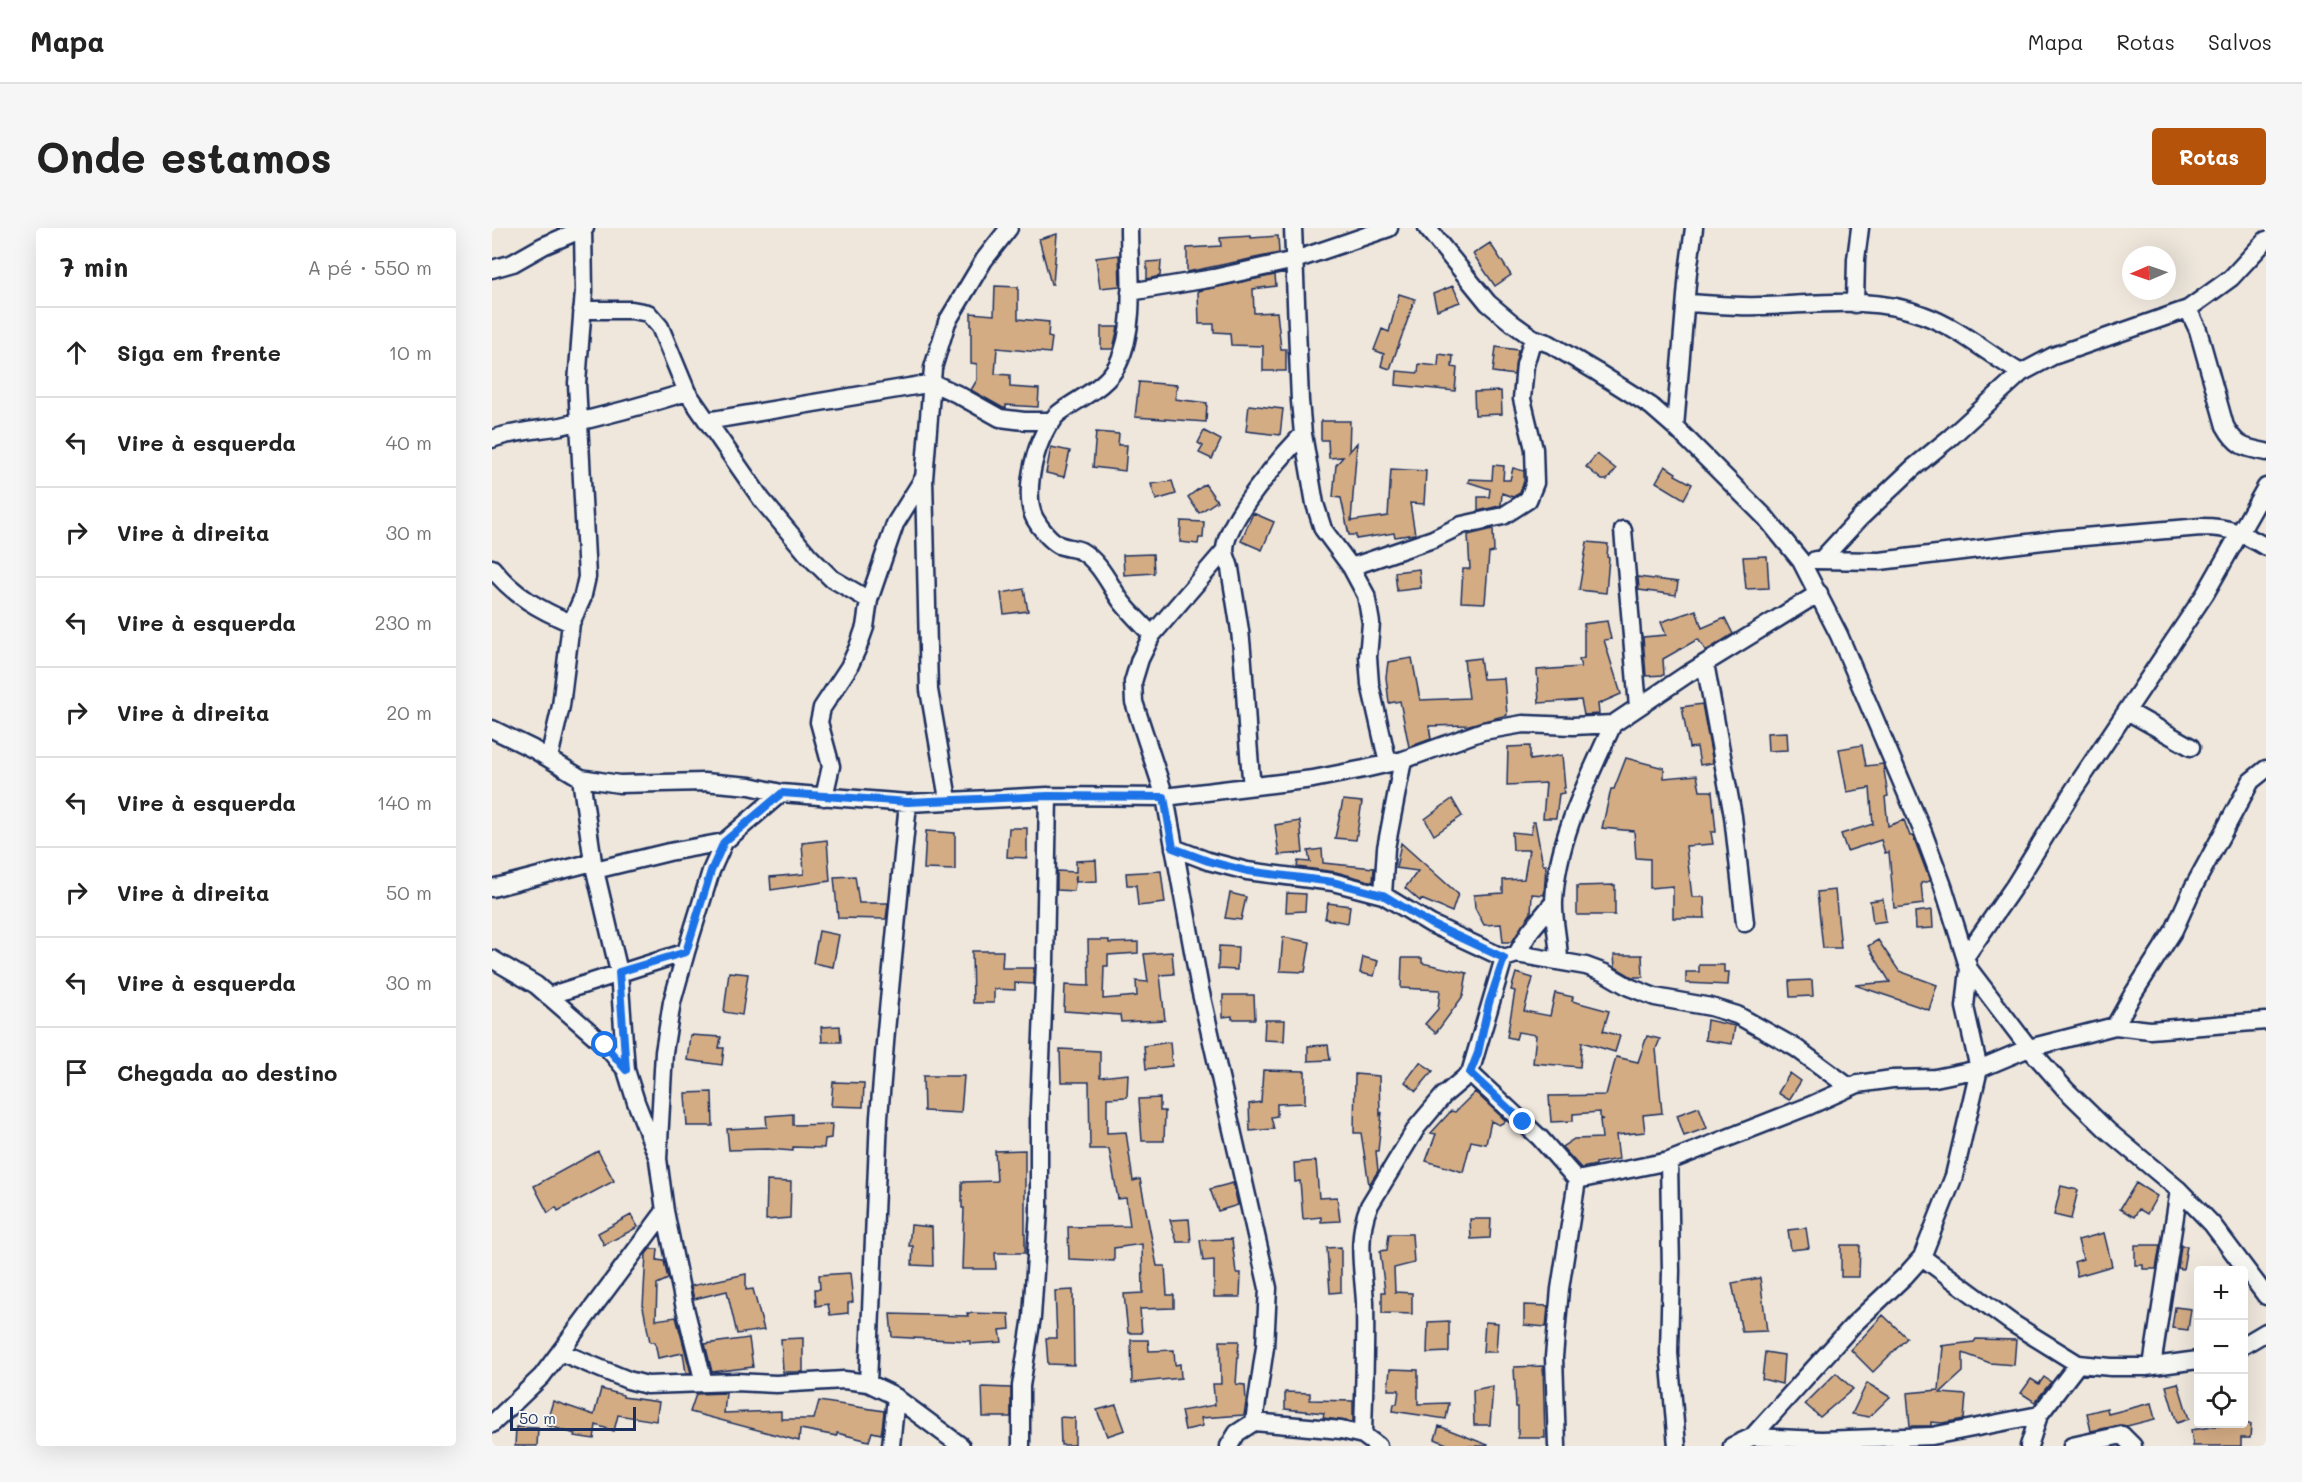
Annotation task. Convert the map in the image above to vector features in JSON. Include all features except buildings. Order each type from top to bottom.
[{"type":"street","points":[[948,799],[929,690],[924,479],[933,368],[947,322],[984,260],[1009,228]]},
{"type":"street","points":[[1129,228],[1129,330],[1118,364],[1105,382],[1058,414],[1045,431],[1033,466],[1028,501],[1041,529],[1059,545],[1081,551],[1100,568],[1121,601],[1152,635]]},
{"type":"street","points":[[1293,228],[1303,434],[1316,504],[1323,529],[1351,567],[1366,595],[1371,624],[1368,657],[1370,684],[1396,761],[1383,895]]},
{"type":"street","points":[[1130,292],[1214,278],[1295,260],[1389,228]]},
{"type":"street","points":[[1427,228],[1488,303],[1533,338],[1597,372],[1651,406],[1675,427],[1766,518],[1802,561],[1819,593],[1923,832],[1968,963],[2029,1048],[2066,1090],[2108,1131],[2179,1190],[2212,1224],[2266,1296]]},
{"type":"street","points":[[1675,427],[1694,228]]},
{"type":"street","points":[[1855,304],[1856,259],[1860,228]]},
{"type":"street","points":[[492,269],[513,263],[543,246],[584,229],[577,383],[587,578],[582,599],[571,623],[561,706],[549,758]]},
{"type":"street","points":[[1822,560],[1859,519],[1913,468],[2021,373],[2053,356],[2188,309],[2231,278],[2266,240]]},
{"type":"street","points":[[1687,303],[1758,306],[1855,304],[1887,306],[1920,313],[1940,321],[1988,354],[2021,373]]},
{"type":"street","points":[[2188,309],[2198,330],[2225,426],[2232,440],[2246,447],[2266,452]]},
{"type":"street","points":[[582,310],[632,310],[648,313],[660,327],[687,392],[762,500],[809,556],[831,578],[869,600]]},
{"type":"street","points":[[1351,567],[1432,539],[1462,525],[1503,516],[1528,500],[1535,483],[1534,449],[1522,399],[1525,365],[1533,338]]},
{"type":"street","points":[[707,422],[933,383],[1000,418],[1053,421]]},
{"type":"street","points":[[492,440],[629,410],[687,392]]},
{"type":"street","points":[[1254,1422],[1265,1347],[1268,1288],[1245,1180],[1215,1063],[1164,797],[1134,702],[1133,682],[1140,659],[1152,635],[1225,550],[1238,518],[1268,473],[1303,434]]},
{"type":"street","points":[[824,797],[831,766],[819,722],[822,708],[849,667],[858,647],[865,627],[869,600],[895,524],[924,479]]},
{"type":"street","points":[[1732,1446],[1752,1437],[1854,1324],[1922,1257],[1954,1176],[1979,1069],[1965,1007],[1968,963],[2127,711],[2205,594],[2266,487]]},
{"type":"street","points":[[1802,561],[1880,561],[2060,539],[2201,527],[2223,527],[2241,532],[2266,547]]},
{"type":"street","points":[[1623,530],[1638,707]]},
{"type":"street","points":[[1225,550],[1238,611],[1252,786]]},
{"type":"street","points":[[492,568],[522,598],[543,612],[571,623]]},
{"type":"street","points":[[1559,961],[1554,902],[1562,853],[1572,817],[1614,724],[1705,663],[1819,593]]},
{"type":"street","points":[[1705,663],[1733,816],[1745,923]]},
{"type":"street","points":[[2127,711],[2191,747]]},
{"type":"street","points":[[492,729],[549,758],[581,778],[619,784],[704,782],[750,786],[782,793],[908,802],[1048,796],[1164,797],[1313,779],[1396,761],[1483,731],[1523,724],[1573,726],[1614,724]]},
{"type":"street","points":[[2115,1026],[2174,930],[2193,888],[2251,781],[2266,769]]},
{"type":"street","points":[[581,778],[594,866],[619,972],[626,1070],[658,1159]]},
{"type":"street","points":[[704,1383],[684,1304],[665,1211],[658,1159],[663,1052],[672,1002],[686,952],[711,871],[724,842],[782,793]]},
{"type":"street","points":[[1021,1446],[1021,1386],[1033,1306],[1039,1211],[1048,796]]},
{"type":"street","points":[[868,1383],[879,1116],[908,802]]},
{"type":"street","points":[[492,888],[724,842]]},
{"type":"street","points":[[1173,848],[1208,861],[1247,871],[1333,882],[1383,895],[1431,924],[1510,956],[1586,966],[1655,997],[1711,1006],[1737,1015],[1796,1048],[1849,1088]]},
{"type":"street","points":[[1363,1435],[1365,1302],[1361,1245],[1363,1221],[1369,1206],[1417,1127],[1444,1095],[1470,1073],[1478,1053],[1489,1003],[1510,956],[1554,902]]},
{"type":"street","points":[[548,996],[686,952]]},
{"type":"street","points":[[492,959],[536,986],[605,1045],[626,1070]]},
{"type":"street","points":[[1577,1180],[1669,1161],[1809,1106],[1858,1084],[1892,1079],[1935,1078],[1979,1069],[2029,1048],[2115,1026],[2150,1030],[2266,1021]]},
{"type":"street","points":[[1470,1073],[1540,1138],[1577,1180]]},
{"type":"street","points":[[1669,1161],[1671,1271],[1669,1353],[1677,1446]]},
{"type":"street","points":[[1557,1446],[1554,1357],[1560,1289],[1577,1180]]},
{"type":"street","points":[[2152,1366],[2179,1190]]},
{"type":"street","points":[[492,1424],[542,1376],[665,1211]]},
{"type":"street","points":[[1922,1257],[2012,1323],[2078,1365],[2152,1366],[2194,1361]]},
{"type":"street","points":[[2248,1343],[2266,1332]]},
{"type":"street","points":[[560,1352],[628,1380],[647,1385],[776,1384],[844,1380],[868,1383],[896,1398],[961,1446]]},
{"type":"street","points":[[2029,1446],[2039,1415],[2078,1365]]},
{"type":"street","points":[[891,1446],[896,1398]]},
{"type":"street","points":[[1752,1437],[1821,1440],[1932,1436],[2039,1415]]},
{"type":"street","points":[[1229,1446],[1237,1433],[1254,1422],[1341,1430],[1363,1435],[1378,1446]]},
{"type":"street","points":[[2072,1446],[2122,1435],[2133,1446]]},
{"type":"route","points":[[605,1045],[626,1070],[619,972],[686,952],[711,871],[724,842],[782,793],[866,801],[908,802],[1048,796],[1164,797],[1173,848],[1208,861],[1247,871],[1333,882],[1383,895],[1431,924],[1504,958],[1489,1003],[1478,1053],[1470,1073],[1523,1122]]}]
